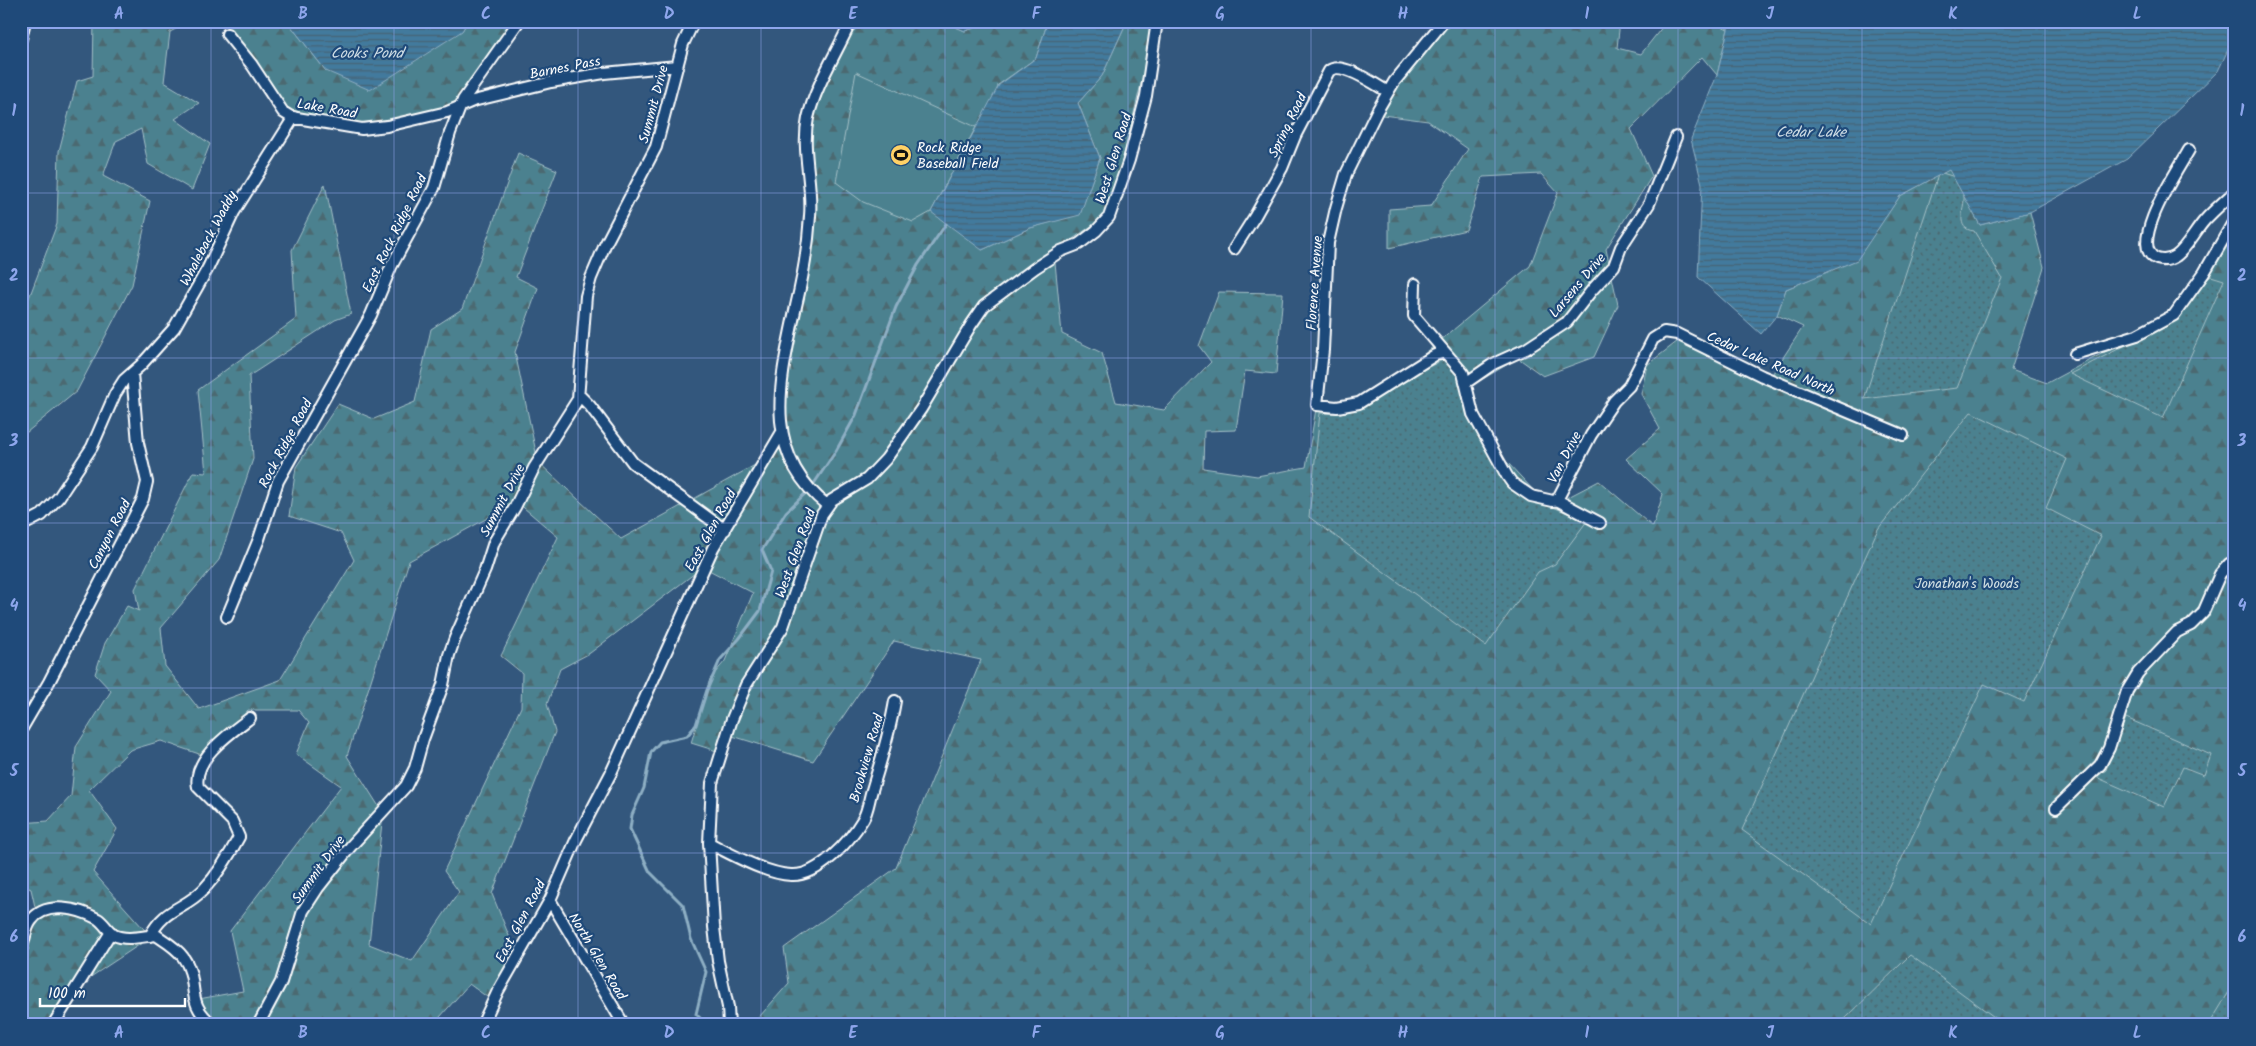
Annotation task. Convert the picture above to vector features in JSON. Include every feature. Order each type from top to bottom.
[{"type":"street","points":[[21,39],[25,21]]},
{"type":"street","name":"East Rock Ridge Road","points":[[371,315],[391,267],[434,188],[450,133],[461,106],[476,80],[519,21]]},
{"type":"street","name":"Summit Drive","points":[[258,1025],[281,982],[303,911],[318,888],[351,846],[406,786],[415,768],[443,685],[449,655],[485,570],[494,542],[534,468],[578,399],[586,296],[591,278],[605,245],[656,147],[683,44],[694,21]]},
{"type":"street","points":[[828,506],[805,486],[791,458],[782,432],[779,407],[782,372],[802,276],[811,214],[811,180],[806,144],[808,119],[817,92],[851,21]]},
{"type":"street","name":"West Glen Road","points":[[729,1025],[728,1007],[718,961],[714,927],[709,843],[712,783],[732,719],[746,684],[783,627],[822,514],[832,500],[867,479],[886,459],[912,423],[984,306],[1035,268],[1061,251],[1079,244],[1091,236],[1109,217],[1129,160],[1146,96],[1157,21]]},
{"type":"street","name":"Florence Avenue","points":[[1444,21],[1388,92],[1346,174],[1328,243],[1323,350],[1317,405],[1337,407],[1359,403],[1435,355],[1445,352]]},
{"type":"street","name":"Lake Road","points":[[227,34],[252,65],[276,104],[283,112],[294,118],[362,129],[412,121],[447,112],[461,106]]},
{"type":"street","name":"Barnes Pass","points":[[461,106],[473,101],[551,82],[604,73],[677,66]]},
{"type":"street","name":"Spring Road","points":[[1234,249],[1256,216],[1282,168],[1295,136],[1329,71],[1337,66],[1341,67],[1364,77],[1388,92]]},
{"type":"street","name":"Whaleback Waddy","points":[[132,373],[176,326],[215,254],[234,212],[294,118]]},
{"type":"street","name":"Larsens Drive","points":[[1467,382],[1493,364],[1526,349],[1568,322],[1592,290],[1614,266],[1620,247],[1649,204],[1676,137]]},
{"type":"street","points":[[2190,150],[2155,208],[2148,234],[2149,252],[2152,256],[2165,260],[2177,255],[2204,221],[2235,191]]},
{"type":"street","points":[[2075,354],[2137,335],[2174,315],[2204,273],[2235,219]]},
{"type":"street","name":"Van Drive","points":[[1415,284],[1414,316],[1458,366],[1467,382],[1473,414],[1507,476],[1512,483],[1531,496],[1552,501],[1557,500],[1591,435],[1614,401],[1629,386],[1641,362]]},
{"type":"street","name":"Rock Ridge Road","points":[[227,617],[258,539],[278,481],[371,315]]},
{"type":"street","name":"Cedar Lake Road North","points":[[1641,362],[1656,336],[1664,332],[1677,334],[1762,376],[1903,435]]},
{"type":"street","points":[[21,526],[42,515],[59,497],[92,447],[115,394],[124,380],[132,373]]},
{"type":"street","name":"Canyon Road","points":[[21,730],[49,682],[143,500],[147,482],[138,443],[132,373]]},
{"type":"street","points":[[579,395],[590,406],[633,463],[725,530]]},
{"type":"street","name":"East Glen Road","points":[[482,1025],[498,991],[550,900],[576,840],[611,773],[713,548],[782,432]]},
{"type":"street","points":[[1557,500],[1600,523]]},
{"type":"street","points":[[2056,808],[2100,766],[2109,748],[2127,691],[2138,673],[2177,632],[2191,625],[2203,613],[2220,574],[2229,564],[2235,562]]},
{"type":"street","name":"Brookview Road","points":[[709,843],[782,874],[800,875],[816,869],[836,851],[863,818],[891,725],[895,701]]},
{"type":"street","points":[[150,936],[156,923],[166,914],[186,904],[204,889],[239,837],[232,821],[198,787],[196,780],[207,757],[219,741],[250,718]]},
{"type":"street","name":"North Glen Road","points":[[550,900],[624,1025]]},
{"type":"street","points":[[21,950],[31,920],[42,910],[64,908],[88,914],[101,920],[115,935],[130,938],[156,935],[183,956],[189,967],[196,1007],[202,1016],[214,1025]]},
{"type":"street","points":[[53,1025],[111,932]]},
{"type":"green space","points":[[94,21],[191,21],[170,32],[164,82],[199,103],[175,119],[210,144],[192,190],[148,164],[141,129],[116,141],[103,176],[150,201],[132,285],[77,391],[21,437],[21,319],[57,224],[59,151],[77,81],[93,76]]},
{"type":"green space","points":[[223,21],[287,21],[326,71],[462,31],[468,21],[515,21],[454,108],[367,130],[287,115]]},
{"type":"green space","points":[[848,21],[942,21],[965,31],[996,21],[1048,21],[1036,58],[998,85],[982,250],[1030,228],[1080,214],[1100,158],[1078,103],[1102,76],[1127,21],[1156,21],[1110,213],[1054,252],[1062,334],[1102,353],[1116,402],[1164,410],[1211,362],[1199,346],[1219,292],[1283,293],[1276,374],[1245,371],[1236,430],[1204,431],[1203,468],[1257,476],[1306,467],[1316,409],[1381,390],[1530,266],[1558,193],[1541,174],[1483,177],[1466,230],[1389,248],[1389,209],[1431,206],[1468,149],[1428,121],[1375,114],[1444,21],[1620,21],[1617,48],[1641,54],[1667,21],[1711,21],[1728,29],[1717,75],[1702,57],[1631,129],[1652,176],[1606,249],[1618,305],[1594,357],[1543,376],[1518,358],[1466,389],[1479,432],[1549,507],[1599,481],[1653,527],[1663,494],[1626,459],[1660,429],[1641,394],[1647,365],[1678,341],[1769,379],[1803,327],[1777,315],[1786,289],[1856,260],[1900,196],[1950,169],[1980,225],[2030,212],[2044,267],[2011,370],[2047,383],[2174,315],[2235,219],[2235,1025],[752,1025],[789,983],[784,948],[896,868],[981,660],[894,641],[813,761],[726,734],[720,752],[691,743],[710,679],[725,661],[753,593],[703,567],[590,653],[560,669],[547,704],[555,732],[492,894],[518,958],[494,1002],[469,984],[433,1025],[282,1025],[261,1022],[215,1025],[193,1000],[243,991],[230,931],[341,786],[296,754],[309,723],[298,710],[248,710],[208,757],[161,741],[130,750],[89,790],[117,829],[93,872],[151,937],[65,994],[45,1025],[21,1025],[21,951],[36,911],[31,889],[21,884],[21,823],[48,821],[71,796],[76,747],[111,691],[95,674],[105,643],[127,606],[139,611],[135,589],[193,472],[206,473],[198,390],[296,319],[292,250],[325,184],[351,314],[335,320],[249,376],[253,459],[219,560],[161,628],[165,666],[199,709],[280,680],[354,560],[341,533],[289,516],[296,467],[338,404],[374,419],[415,402],[431,329],[462,309],[518,153],[557,170],[516,277],[538,288],[515,352],[538,462],[621,539],[775,454],[784,346],[809,231],[806,117]],"holes":[[[517,502],[558,537],[501,656],[522,673],[521,707],[444,871],[459,892],[412,961],[369,944],[383,813],[347,756],[409,561]]]},
{"type":"green space","name":"Rock Ridge Baseball Field","points":[[856,72],[976,127],[931,212],[913,222],[863,202],[836,182]]},
{"type":"green space","points":[[1939,172],[1955,177],[1964,196],[1962,222],[1968,229],[1974,231],[2002,278],[1957,388],[1864,399]]},
{"type":"green space","points":[[2211,276],[2224,280],[2163,418],[2070,374],[2128,344],[2176,309]]},
{"type":"green space","points":[[1451,356],[1462,369],[1485,426],[1502,458],[1519,484],[1536,500],[1587,521],[1555,564],[1538,572],[1486,646],[1309,517],[1320,413],[1345,412],[1365,406],[1415,374]]},
{"type":"green space","name":"Jonathan's Woods","points":[[1971,412],[2067,459],[2046,508],[2101,536],[2024,702],[1984,684],[1871,924],[1742,830],[1878,529]]},
{"type":"green space","points":[[2126,718],[2211,755],[2204,775],[2183,767],[2164,807],[2096,777],[2106,770]]},
{"type":"green space","points":[[1910,955],[2005,1025],[1839,1025]]},
{"type":"green space","points":[[2235,982],[2235,1025],[2209,1025]]},
{"type":"water","name":"Cooks Pond","points":[[287,21],[468,21],[462,31],[370,90],[326,71]]},
{"type":"water","points":[[942,21],[996,21],[965,31]]},
{"type":"water","points":[[1048,21],[1127,21],[1102,76],[1078,103],[1100,158],[1080,215],[1030,228],[982,250],[931,212],[999,85],[1036,58]]},
{"type":"water","name":"Cedar Lake","points":[[1730,21],[2235,21],[2235,35],[2218,71],[2127,159],[2030,212],[1980,225],[1949,170],[1900,196],[1857,260],[1786,289],[1777,315],[1761,334],[1698,277],[1702,184],[1691,139],[1717,75]]},
{"type":"waterway","points":[[704,1025],[704,1022],[696,1014],[706,972],[691,939],[683,905],[650,872],[630,829],[632,815],[644,788],[651,752],[660,742],[687,736],[696,725],[707,690],[720,660],[760,611],[771,571],[762,550],[786,512],[811,488],[836,451],[856,415],[896,307],[918,265],[946,224]]},
{"type":"place","name":"Rock Ridge Baseball Field","points":[[901,155]]}]
